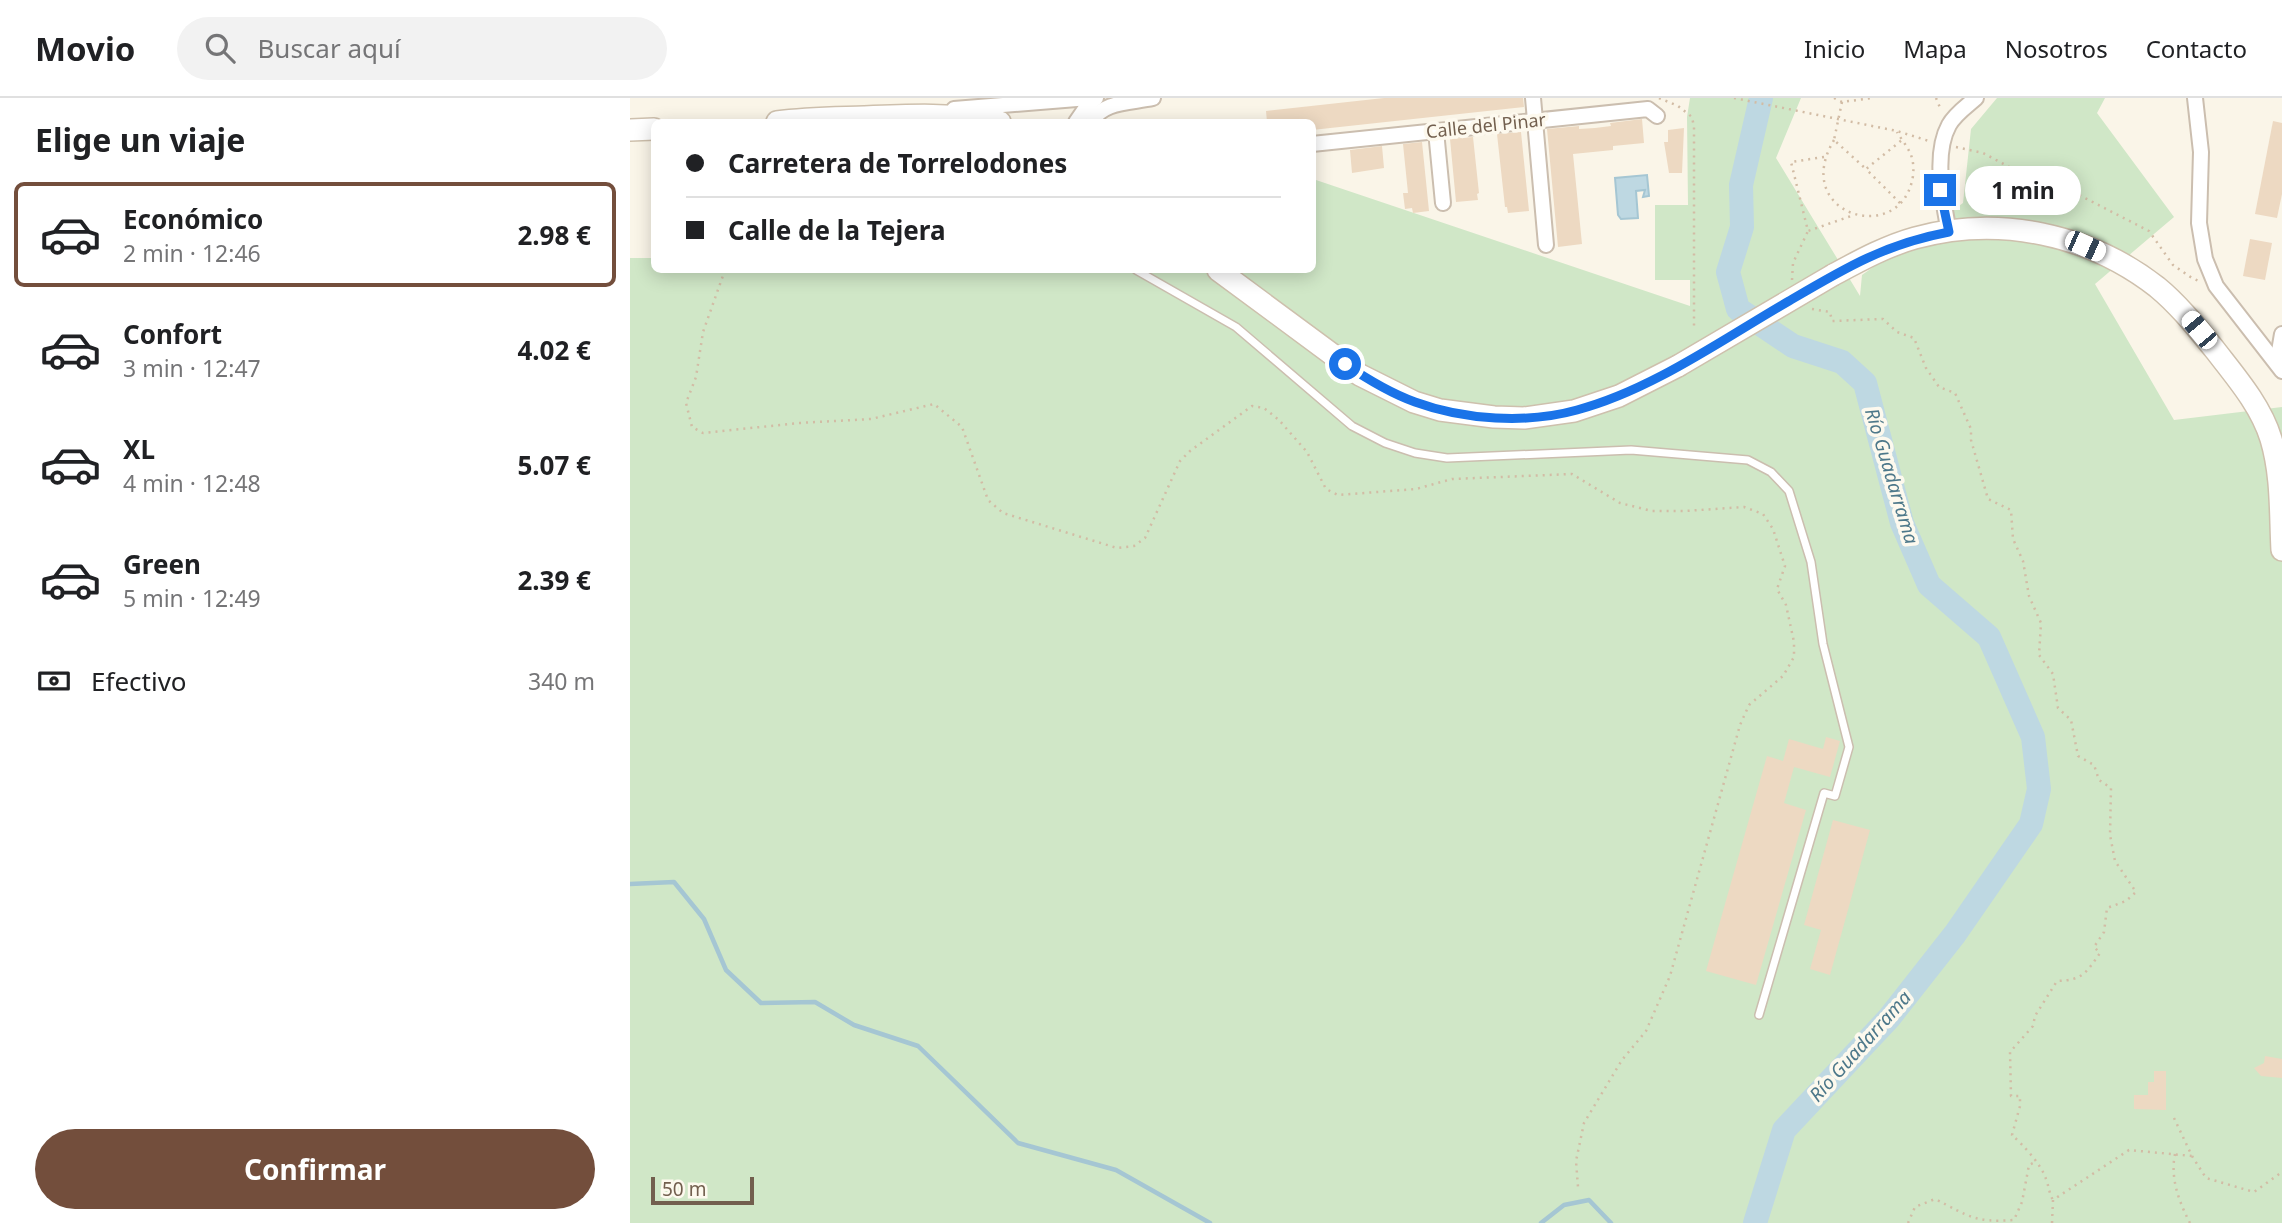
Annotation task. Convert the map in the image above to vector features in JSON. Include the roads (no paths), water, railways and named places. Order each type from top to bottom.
[{"type":"main road","points":[[799,119],[926,114],[985,119]]},
{"type":"main road","points":[[630,130],[651,129]]},
{"type":"main road","points":[[1223,273],[1360,374],[1414,402],[1440,410],[1524,418],[1574,411],[1628,392],[1883,249],[1916,238],[1993,228],[2059,237],[2085,246],[2123,265],[2159,289],[2236,377],[2266,425],[2274,450],[2280,483],[2282,550]]},
{"type":"main road","points":[[1237,273],[1301,330]]},
{"type":"street","points":[[926,114],[963,108],[1089,98]]},
{"type":"street","points":[[1078,119],[1096,98]]},
{"type":"street","points":[[1093,119],[1106,107],[1153,98]]},
{"type":"street","points":[[1533,98],[1546,245]]},
{"type":"street","points":[[1949,232],[1940,190],[1944,144],[1949,125],[1976,98]]},
{"type":"street","points":[[2195,98],[2202,152],[2199,223],[2205,259],[2216,286],[2279,367]]},
{"type":"street","points":[[1102,119],[1110,111],[1126,104]]},
{"type":"street","name":"Calle del Pinar","points":[[1316,144],[1648,109],[1657,116]]},
{"type":"street","points":[[1436,131],[1443,203]]},
{"type":"street","points":[[2279,367],[2282,334]]},
{"type":"lane","points":[[1141,273],[1236,327],[1352,426],[1385,443],[1415,453],[1447,458],[1631,450],[1748,460],[1771,472],[1789,491],[1811,562],[1823,644],[1849,747],[1835,796],[1824,793],[1759,1016]]},
{"type":"water","points":[[1647,175],[1649,196],[1643,197],[1645,190],[1636,191],[1638,218],[1621,219],[1618,215],[1615,178]]},
{"type":"waterway","name":"Río Guadarrama","points":[[1755,1223],[1784,1130],[1889,1018],[1955,934],[2031,824],[2039,789],[2033,737],[1989,637],[1929,585],[1902,523],[1865,383],[1842,362],[1793,346],[1738,309],[1728,272],[1742,227],[1741,185],[1761,98]]},
{"type":"waterway","points":[[630,884],[674,882],[704,919],[726,970],[761,1003],[815,1002],[854,1025],[918,1046],[1018,1143],[1116,1170],[1210,1223]]},
{"type":"waterway","points":[[1541,1223],[1564,1205],[1589,1200],[1611,1223]]}]
